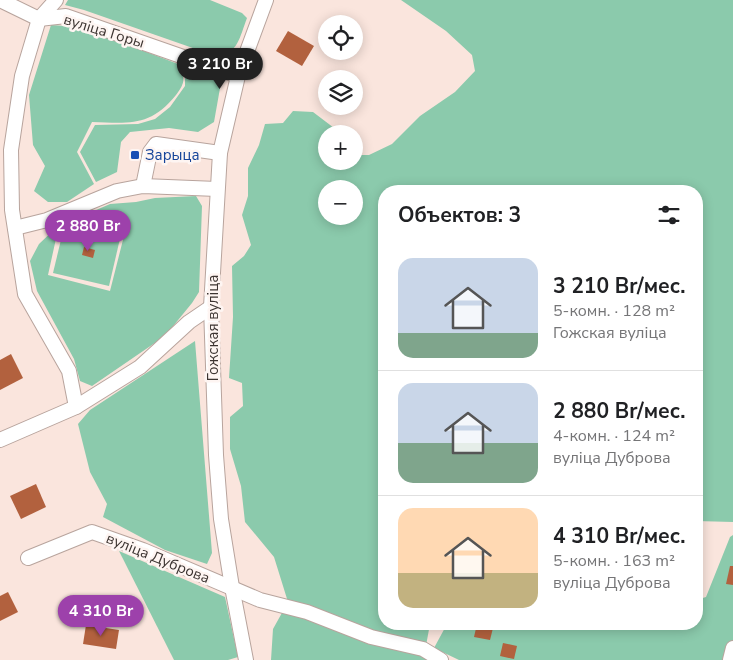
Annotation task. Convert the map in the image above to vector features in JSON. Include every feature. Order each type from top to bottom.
[{"type":"street","name":"вуліца Горы","points":[[0,0],[39,18],[66,16],[238,76]]},
{"type":"street","points":[[56,0],[39,18],[22,76],[11,150],[12,210],[25,294],[70,371],[76,407]]},
{"type":"street","name":"Гожская вуліца","points":[[246,660],[221,519],[216,455],[210,307],[220,153],[238,76],[266,0]]},
{"type":"street","points":[[143,186],[150,152],[156,144],[220,153]]},
{"type":"street","points":[[14,228],[47,220],[117,191],[143,186],[217,189]]},
{"type":"street","points":[[0,440],[76,407],[140,367],[189,322],[210,307]]},
{"type":"street","name":"вуліца Дуброва","points":[[28,558],[92,532],[232,587],[260,600],[307,612],[371,636],[423,649],[442,660]]},
{"type":"street","points":[[730,660],[733,648]]},
{"type":"green space","points":[[68,0],[210,0],[242,13],[247,18],[236,46],[226,53],[219,55],[210,54],[65,5]]},
{"type":"green space","points":[[401,0],[733,0],[733,522],[703,521],[703,185],[378,185],[378,630],[429,630],[425,651],[431,660],[271,660],[273,629],[288,602],[274,557],[245,522],[241,486],[230,449],[230,417],[243,406],[242,383],[229,378],[233,317],[232,266],[244,256],[251,245],[242,215],[248,196],[248,168],[259,145],[265,124],[283,123],[293,111],[313,112],[330,125],[318,125],[318,170],[363,170],[363,155],[369,155],[392,144],[420,116],[455,92],[475,71],[472,55],[446,31]]},
{"type":"green space","points":[[51,25],[81,27],[178,64],[183,77],[182,87],[176,95],[157,113],[148,118],[118,123],[92,122],[77,152],[94,184],[67,202],[48,202],[34,191],[45,166],[33,145],[29,95]]},
{"type":"green space","points":[[185,66],[222,77],[214,122],[198,132],[169,128],[130,132],[121,142],[117,172],[96,182],[80,152],[95,125],[138,124],[155,119],[170,107],[185,86]]},
{"type":"green space","points":[[196,196],[202,206],[199,292],[165,336],[92,386],[80,381],[74,359],[37,291],[30,261],[39,244],[59,225],[48,275],[110,291],[126,228],[80,217],[110,204],[155,198]]},
{"type":"green space","points":[[66,219],[122,230],[109,286],[53,273]]},
{"type":"green space","points":[[195,341],[212,553],[207,564],[165,550],[103,517],[107,504],[90,472],[78,424],[90,410]]},
{"type":"green space","points":[[733,535],[733,660],[459,660],[434,648],[444,630],[703,630],[703,598],[706,597],[730,537]]},
{"type":"green space","points":[[119,551],[225,597],[238,657],[228,660],[174,660]]},
{"type":"building","points":[[288,31],[314,46],[302,66],[276,51]]},
{"type":"building","points":[[84,247],[95,250],[93,258],[82,255]]},
{"type":"building","points":[[11,354],[23,378],[0,390],[0,360]]},
{"type":"building","points":[[36,484],[46,507],[21,519],[10,496]]},
{"type":"building","points":[[730,566],[733,566],[733,585],[726,584]]},
{"type":"building","points":[[8,592],[18,612],[0,621],[0,596]]},
{"type":"building","points":[[86,625],[119,630],[116,649],[83,644]]},
{"type":"building","points":[[476,630],[492,630],[490,640],[474,637]]},
{"type":"building","points":[[503,643],[517,646],[514,659],[500,656]]},
{"type":"place","name":"Зарыца","points":[[135,155]]}]
